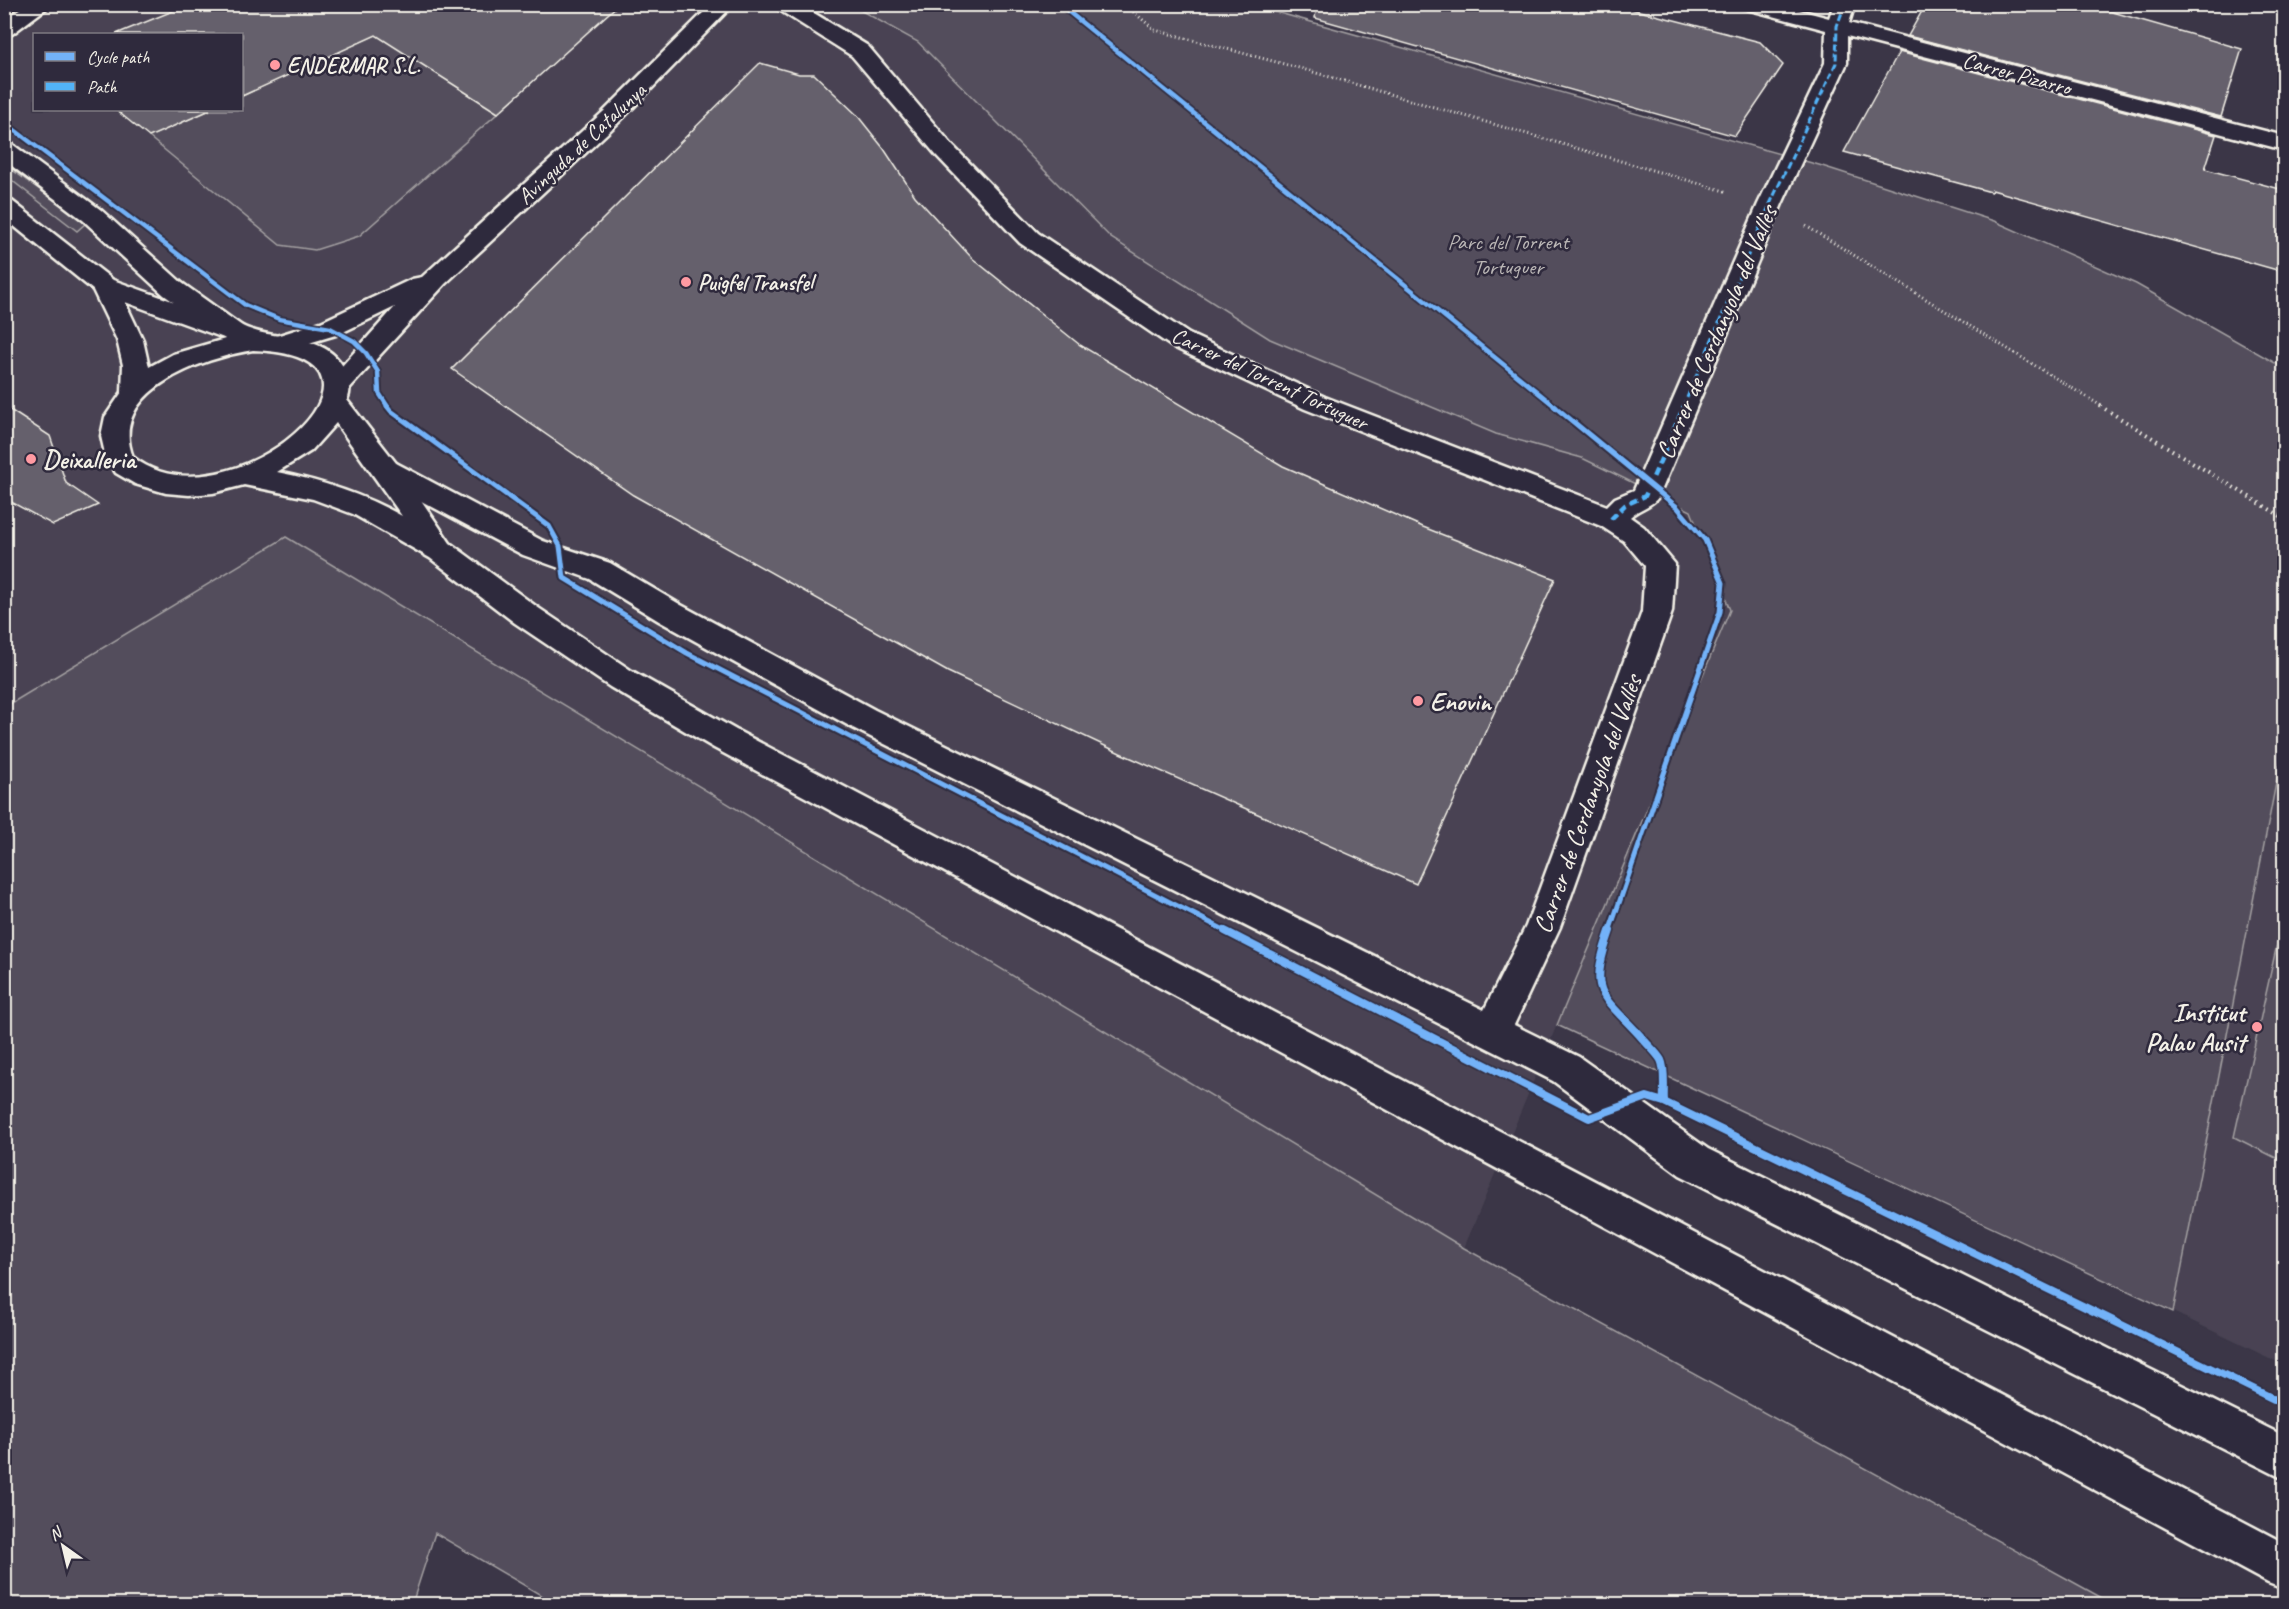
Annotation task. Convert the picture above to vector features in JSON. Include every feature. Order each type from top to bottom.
[{"type":"street","points":[[4,29],[42,4]]},
{"type":"street","name":"Avinguda de Catalunya","points":[[336,394],[436,278],[611,117],[724,4]]},
{"type":"street","name":"Carrer del Torrent Tortuguer","points":[[783,4],[860,51],[944,150],[1029,238],[1180,340],[1315,403],[1611,519]]},
{"type":"street","name":"Carrer Pizarro","points":[[1750,4],[1841,15],[2284,143]]},
{"type":"street","name":"Carrer de Cerdanyola del Vallès","points":[[1492,1032],[1543,927],[1658,612],[1660,564],[1634,534],[1611,519],[1625,505],[1645,496],[1770,204],[1836,63],[1841,15]]},
{"type":"street","points":[[4,149],[92,215],[173,289],[243,337]]},
{"type":"street","points":[[4,206],[104,286],[243,337],[282,342],[308,349],[321,356],[331,366],[336,394],[440,551]]},
{"type":"street","name":"Avinguda de Catalunya","points":[[282,342],[330,328],[436,278]]},
{"type":"street","points":[[104,286],[130,340],[136,364],[135,392]]},
{"type":"street","points":[[243,337],[173,364],[135,392],[117,417],[113,432],[118,455],[125,465],[158,482],[195,484],[241,475],[276,461],[298,447],[321,424],[336,394]]},
{"type":"street","points":[[386,470],[533,548],[600,571],[670,613],[864,719],[1566,1069],[1694,1162],[2284,1458]]},
{"type":"street","points":[[241,475],[318,490],[363,507],[440,551],[526,615],[621,679],[725,739],[2284,1567]]},
{"type":"path","points":[[1124,4],[1155,30],[1299,68],[1770,204],[2284,518]]},
{"type":"shaded area","points":[[5,5],[851,5],[918,42],[991,114],[1270,339],[1496,434],[1582,458],[1691,511],[1730,609],[1464,1248],[286,537],[5,707]]},
{"type":"shaded area","name":"Institut Palau Ausit","points":[[2284,742],[2284,1365],[2173,1312]]},
{"type":"green space","name":"Parc del Torrent Tortuguer","points":[[851,5],[1251,5],[1819,165],[1994,221],[2136,284],[2284,368],[2284,742],[2173,1312],[1557,1025],[1730,610],[1691,511],[1582,458],[1496,434],[1270,339],[1111,238],[918,42]]},
{"type":"green space","points":[[376,35],[498,113],[359,236],[315,250],[280,245],[149,137],[208,111],[243,111],[243,96]]},
{"type":"green space","points":[[4,165],[86,223],[77,231],[5,175]]},
{"type":"green space","points":[[286,537],[1464,1248],[2113,1604],[556,1604],[435,1533],[412,1604],[5,1604],[5,707]]},
{"type":"green space","points":[[2284,913],[2284,1162],[2234,1137]]},
{"type":"building","points":[[190,4],[619,4],[498,113],[376,35],[243,96],[243,33],[118,33]]},
{"type":"building","points":[[1317,4],[1612,4],[1760,42],[1783,65],[1735,136],[1315,18]]},
{"type":"building","points":[[1926,4],[2085,4],[2242,49],[2221,117],[1908,36]]},
{"type":"building","points":[[1899,52],[2216,135],[2205,169],[2284,190],[2284,272],[1992,190],[1991,192],[1844,152]]},
{"type":"building","points":[[760,63],[799,74],[814,74],[857,115],[884,149],[915,196],[972,258],[1080,345],[1283,466],[1423,527],[1555,579],[1416,884],[1120,753],[948,672],[633,495],[452,369]]},
{"type":"building","points":[[117,111],[208,111],[149,137]]},
{"type":"building","name":"Deixalleria","points":[[4,406],[50,436],[66,483],[98,505],[53,525],[4,498]]},
{"type":"marked path","points":[[1611,519],[1625,505],[1645,496],[1770,204],[1836,63],[1837,26],[1845,4]]},
{"type":"cycle path","points":[[1059,4],[1651,484],[1677,507],[1705,540],[1723,583],[1720,612],[1602,953],[1598,981],[1611,1008],[1627,1021],[1662,1061],[1664,1102]]},
{"type":"cycle path","points":[[4,122],[245,305],[279,319],[330,328],[354,341],[366,353],[378,372],[379,393],[391,411],[549,526],[560,546],[564,578],[687,653],[1589,1118],[1647,1097],[1664,1102],[2284,1404]]},
{"type":"place","name":"ENDERMAR S.L.","points":[[275,65]]},
{"type":"place","name":"Puigfel Transfel","points":[[686,282]]},
{"type":"place","name":"Deixalleria","points":[[31,459]]},
{"type":"place","name":"Enovin","points":[[1418,701]]},
{"type":"place","name":"Institut Palau Ausit","points":[[2257,1027]]}]
